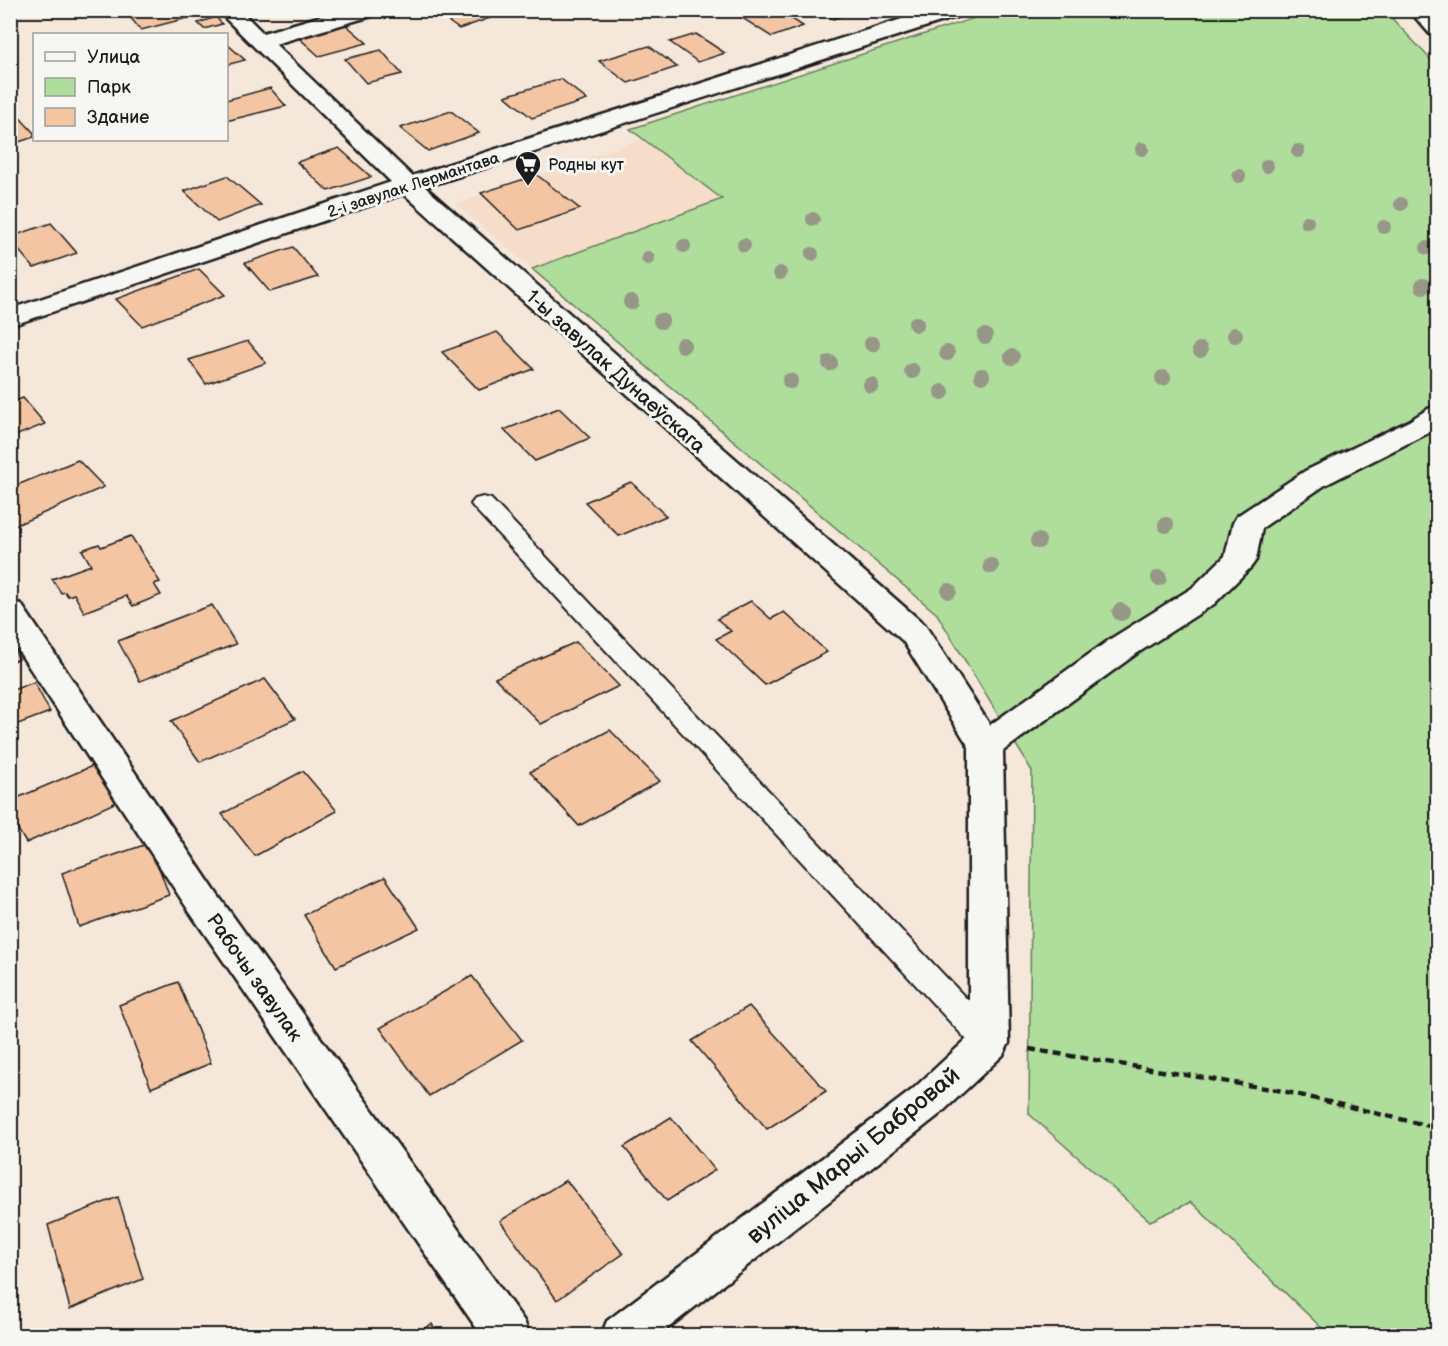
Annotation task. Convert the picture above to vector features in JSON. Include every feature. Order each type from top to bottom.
[{"type":"street","name":"1-ы завулак Дунаеўскага","points":[[227,10],[408,185],[914,633],[986,746]]},
{"type":"street","points":[[260,41],[368,10]]},
{"type":"street","name":"2-і завулак Лермантава","points":[[10,318],[408,185],[954,10]]},
{"type":"street","points":[[1419,10],[1437,29]]},
{"type":"street","points":[[989,1043],[986,746],[1124,646],[1203,596],[1240,560],[1248,523],[1315,478],[1419,427],[1437,415]]},
{"type":"street","name":"Рабочы завулак","points":[[10,612],[204,904],[508,1335]]},
{"type":"street","name":"вуліца Марыі Бабровай","points":[[623,1335],[926,1102],[989,1043]]},
{"type":"lane","points":[[483,504],[989,1043]]},
{"type":"path","points":[[989,1043],[1283,1091],[1437,1128]]},
{"type":"shaded area","points":[[642,139],[723,199],[532,269],[456,204]]},
{"type":"green space","points":[[996,11],[1385,11],[1437,66],[1437,1335],[1329,1335],[1191,1202],[1150,1221],[1029,1114],[1032,771],[937,614],[532,269],[722,199],[630,129]]},
{"type":"building","points":[[146,10],[195,10],[199,15],[141,30],[128,15]]},
{"type":"building","points":[[432,10],[504,10],[507,12],[459,29]]},
{"type":"building","points":[[747,10],[778,10],[803,26],[772,37],[736,14]]},
{"type":"building","points":[[819,10],[859,10],[833,19]]},
{"type":"building","points":[[216,17],[222,24],[204,29],[198,23]]},
{"type":"building","points":[[345,24],[367,43],[319,56],[298,37]]},
{"type":"building","points":[[696,34],[725,53],[698,62],[670,42]]},
{"type":"building","points":[[228,45],[245,60],[228,64]]},
{"type":"building","points":[[649,46],[677,67],[628,83],[599,61]]},
{"type":"building","points":[[381,50],[402,74],[366,83],[345,59]]},
{"type":"building","points":[[561,79],[587,100],[532,118],[505,96]]},
{"type":"building","points":[[270,88],[286,106],[228,120],[228,99]]},
{"type":"building","points":[[11,108],[33,132],[33,137],[10,145]]},
{"type":"building","points":[[451,111],[479,133],[428,151],[400,128]]},
{"type":"building","points":[[339,148],[371,177],[328,191],[297,162]]},
{"type":"building","points":[[537,175],[580,209],[519,230],[481,193]]},
{"type":"building","points":[[227,176],[261,205],[217,222],[184,191]]},
{"type":"building","points":[[51,223],[77,253],[34,268],[10,240],[10,237]]},
{"type":"building","points":[[293,247],[318,277],[270,292],[245,263]]},
{"type":"building","points":[[199,269],[225,295],[142,326],[116,299]]},
{"type":"building","points":[[497,332],[534,369],[479,390],[442,352]]},
{"type":"building","points":[[248,341],[266,363],[206,384],[189,360]]},
{"type":"building","points":[[23,398],[45,424],[10,438],[10,403]]},
{"type":"building","points":[[559,408],[590,438],[535,461],[504,430]]},
{"type":"building","points":[[78,460],[104,487],[16,525],[10,518],[10,488]]},
{"type":"building","points":[[631,482],[666,516],[619,536],[585,502]]},
{"type":"building","points":[[131,536],[160,582],[154,584],[161,595],[133,606],[126,596],[84,612],[74,594],[68,596],[65,592],[61,593],[52,579],[91,565],[82,550],[99,544],[101,547]]},
{"type":"building","points":[[751,601],[771,619],[784,612],[827,652],[765,685],[716,639],[731,631],[717,619]]},
{"type":"building","points":[[212,605],[236,644],[140,681],[118,641]]},
{"type":"building","points":[[576,642],[619,686],[541,724],[495,678]]},
{"type":"building","points":[[10,643],[19,659],[10,662]]},
{"type":"building","points":[[265,679],[295,719],[200,762],[171,721]]},
{"type":"building","points":[[34,682],[50,712],[10,727],[10,691]]},
{"type":"building","points":[[610,730],[660,781],[579,826],[530,772]]},
{"type":"building","points":[[97,764],[119,801],[26,843],[10,816],[10,801]]},
{"type":"building","points":[[303,771],[337,811],[255,856],[222,814]]},
{"type":"building","points":[[150,843],[169,895],[79,927],[62,873]]},
{"type":"building","points":[[385,877],[419,928],[336,967],[304,915]]},
{"type":"building","points":[[472,976],[522,1040],[429,1096],[380,1028]]},
{"type":"building","points":[[178,982],[211,1063],[151,1088],[119,1005]]},
{"type":"building","points":[[749,1006],[826,1091],[767,1129],[692,1041]]},
{"type":"building","points":[[671,1117],[715,1170],[667,1201],[624,1147]]},
{"type":"building","points":[[566,1180],[623,1254],[557,1300],[500,1221]]},
{"type":"building","points":[[118,1197],[143,1279],[70,1309],[48,1225]]},
{"type":"building","points":[[432,1324],[438,1336],[410,1336]]},
{"type":"place","name":"Родны кут","points":[[528,187]]}]
